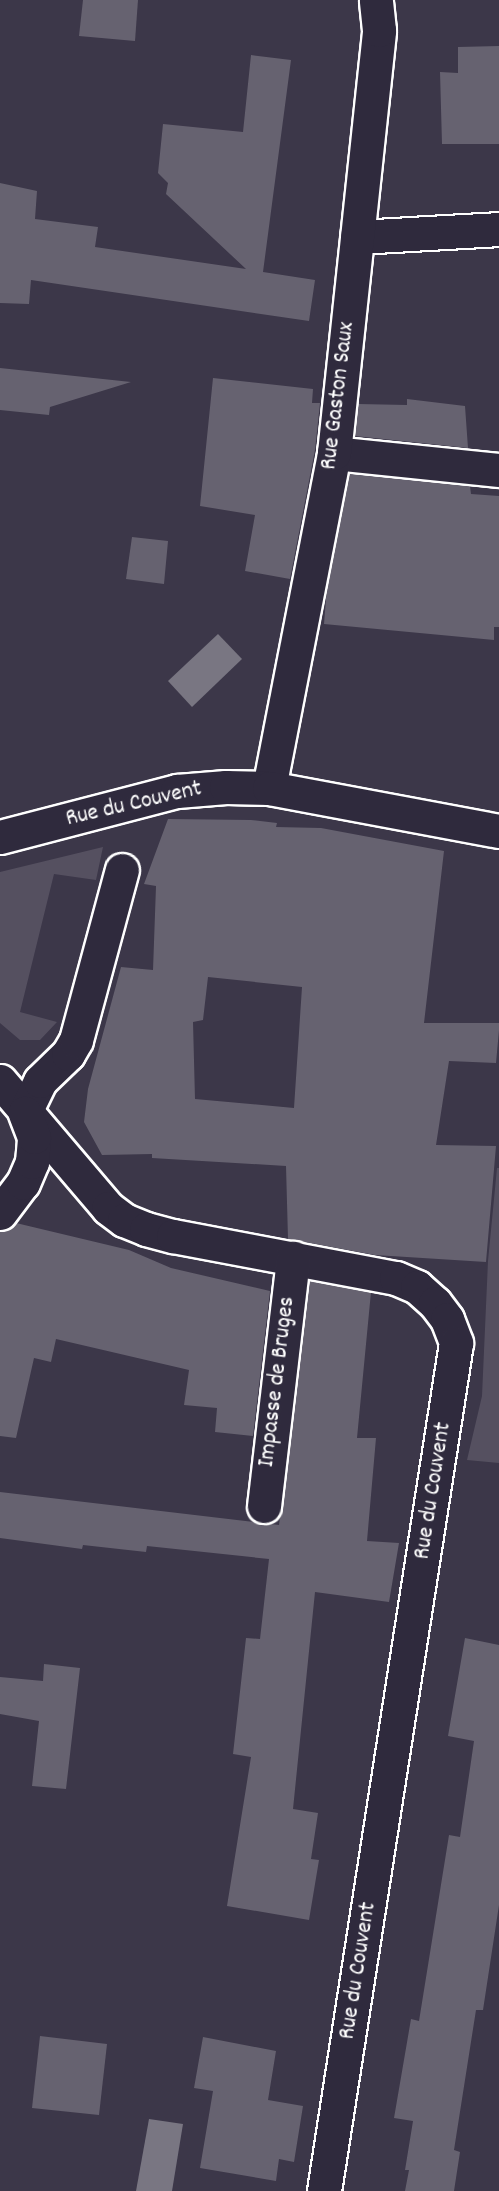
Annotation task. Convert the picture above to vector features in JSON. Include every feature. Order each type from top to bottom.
[{"type":"street","name":"Rue Gaston Saux","points":[[269,788],[334,453],[379,30],[375,0]]},
{"type":"street","points":[[357,237],[499,229]]},
{"type":"street","points":[[334,453],[499,470]]},
{"type":"street","name":"Rue du Couvent","points":[[0,837],[177,791],[226,786],[269,788],[499,831]]},
{"type":"street","points":[[0,1213],[23,1183],[32,1162],[34,1137],[24,1112],[40,1080],[68,1054],[76,1040],[122,870]]},
{"type":"street","name":"Rue du Couvent","points":[[0,1081],[108,1208],[124,1220],[146,1230],[173,1236],[396,1278],[417,1287],[435,1303],[447,1319],[456,1343],[324,2191]]},
{"type":"street","name":"Impasse de Bruges","points":[[264,1506],[292,1258]]},
{"type":"shaded area","points":[[218,634],[242,659],[192,707],[168,681]]},
{"type":"shaded area","points":[[103,847],[96,880],[54,874],[20,1012],[57,1022],[40,1040],[20,1040],[0,1023],[0,872]]},
{"type":"shaded area","points":[[497,1168],[499,1168],[499,1463],[467,1460],[482,1396],[488,1261]]},
{"type":"shaded area","points":[[149,2119],[183,2124],[172,2191],[136,2191]]},
{"type":"building","points":[[83,0],[138,0],[135,41],[79,36]]},
{"type":"building","points":[[499,46],[499,144],[442,144],[440,72],[458,73],[458,47]]},
{"type":"building","points":[[251,55],[291,60],[263,272],[315,280],[309,321],[31,280],[29,304],[0,303],[0,183],[37,191],[35,219],[98,227],[95,247],[246,269],[166,194],[168,183],[158,173],[163,124],[243,132]]},
{"type":"building","points":[[0,368],[131,382],[50,407],[49,415],[0,410]]},
{"type":"building","points":[[213,378],[313,389],[312,403],[320,403],[315,450],[290,579],[245,571],[255,515],[200,506]]},
{"type":"building","points":[[407,399],[465,406],[468,448],[355,436],[358,404],[407,405]]},
{"type":"building","points":[[349,473],[470,486],[471,494],[499,496],[499,627],[494,627],[494,640],[324,624],[327,586]]},
{"type":"building","points":[[132,537],[168,541],[164,584],[126,579]]},
{"type":"building","points":[[168,819],[251,820],[277,823],[276,827],[321,828],[444,851],[424,1023],[499,1023],[499,1030],[496,1063],[449,1061],[436,1145],[496,1146],[486,1262],[375,1255],[288,1239],[286,1166],[152,1158],[152,1154],[102,1155],[84,1122],[88,1089],[121,967],[153,970],[156,886],[144,884]],"holes":[[[208,977],[302,987],[294,1108],[195,1099],[193,1022],[203,1020]]]},
{"type":"building","points":[[16,1223],[129,1250],[171,1268],[270,1291],[253,1436],[215,1432],[217,1408],[184,1405],[189,1370],[56,1339],[51,1362],[34,1358],[16,1438],[0,1436],[0,1231],[8,1230]]},
{"type":"building","points":[[309,1281],[371,1292],[357,1438],[376,1438],[367,1541],[399,1543],[389,1602],[315,1592],[293,1809],[318,1813],[311,1859],[319,1860],[309,1920],[227,1906],[251,1757],[233,1754],[246,1638],[260,1639],[269,1559],[147,1546],[146,1552],[83,1545],[82,1549],[0,1538],[0,1492],[279,1525]]},
{"type":"building","points":[[465,1638],[499,1645],[499,1905],[483,2010],[476,2010],[454,2150],[460,2152],[454,2191],[405,2191],[409,2170],[405,2170],[413,2121],[394,2118],[411,2019],[419,2021],[449,1835],[460,1837],[474,1741],[448,1736]]},
{"type":"building","points":[[44,1664],[80,1668],[66,1789],[32,1786],[39,1721],[0,1714],[0,1677],[43,1681]]},
{"type":"building","points":[[40,2036],[107,2044],[99,2115],[32,2108]]},
{"type":"building","points":[[203,2037],[276,2051],[268,2100],[303,2106],[294,2162],[279,2159],[276,2181],[200,2168],[213,2091],[194,2088]]}]
